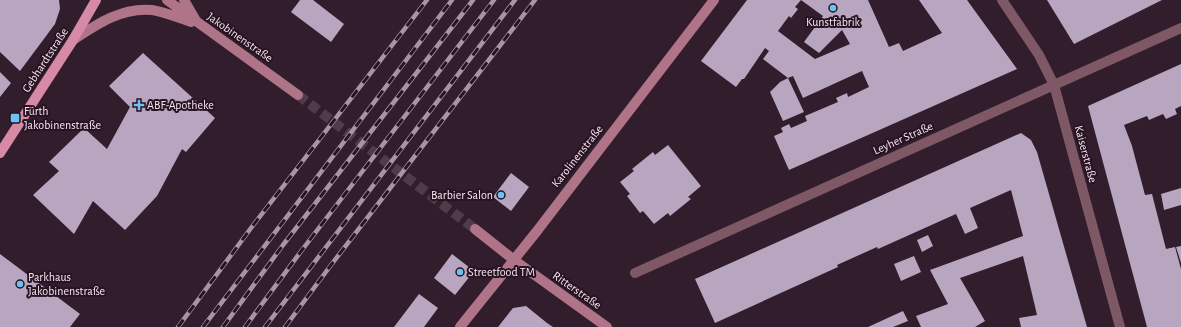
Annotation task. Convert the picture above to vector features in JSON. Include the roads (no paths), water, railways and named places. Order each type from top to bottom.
[{"type":"main road","name":"Gebhardtstraße","points":[[0,153],[73,40],[96,0]]},
{"type":"street","name":"Jakobinenstraße","points":[[167,0],[198,24],[298,95]]},
{"type":"street","points":[[184,0],[198,24]]},
{"type":"street","name":"Karolinenstraße","points":[[460,327],[514,260],[714,0]]},
{"type":"street","name":"Kaiserstraße","points":[[1002,0],[1039,55],[1054,85],[1120,327]]},
{"type":"street","points":[[73,40],[107,19],[134,11],[153,10],[198,24]]},
{"type":"street","name":"Leyher Straße","points":[[635,273],[1181,28]]},
{"type":"street","points":[[475,229],[514,260]]},
{"type":"street","name":"Ritterstraße","points":[[514,260],[607,327]]},
{"type":"tunnel","points":[[298,95],[475,229]]},
{"type":"railway","points":[[178,327],[251,228],[427,0]]},
{"type":"railway","points":[[203,327],[452,0]]},
{"type":"railway","points":[[223,327],[283,245],[473,0]]},
{"type":"railway","points":[[245,327],[302,250],[494,0]]},
{"type":"railway","points":[[265,327],[515,0]]},
{"type":"railway","points":[[285,327],[535,0]]},
{"type":"place","name":"Kunstfabrik","points":[[833,8]]},
{"type":"place","name":"ABF-Apotheke","points":[[139,105]]},
{"type":"place","name":"Fürth Jakobinenstraße","points":[[15,118]]},
{"type":"place","name":"Barbier Salon","points":[[501,195]]},
{"type":"place","name":"Streetfood TM","points":[[460,272]]},
{"type":"place","name":"Parkhaus Jakobinenstraße","points":[[20,284]]}]
